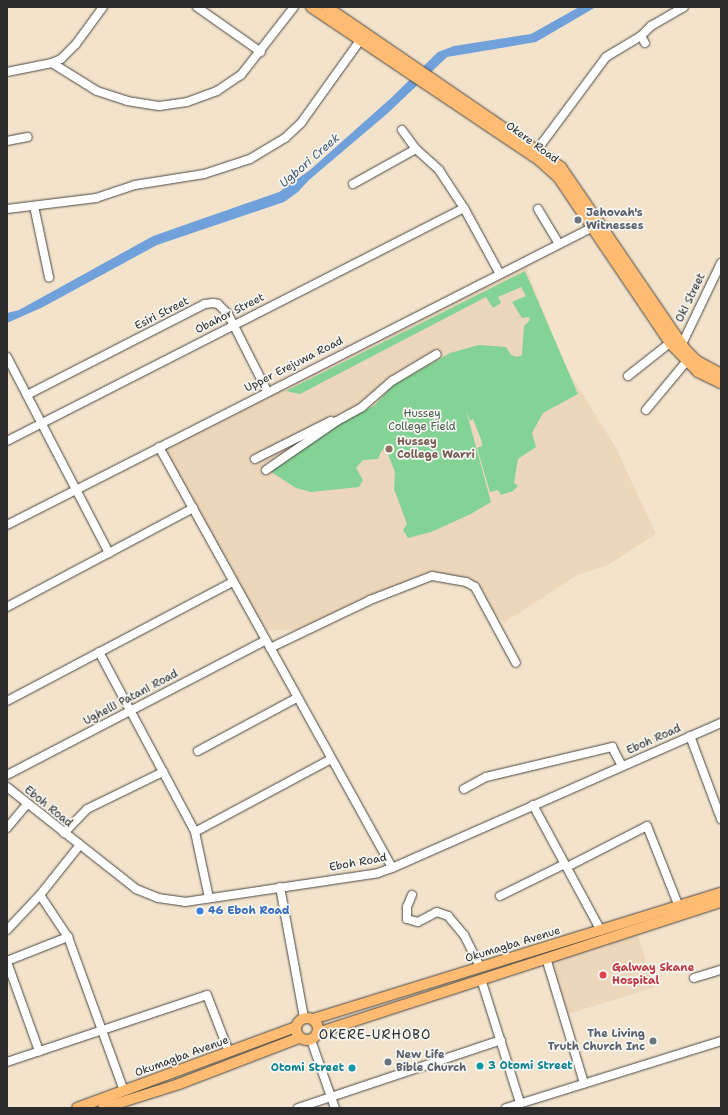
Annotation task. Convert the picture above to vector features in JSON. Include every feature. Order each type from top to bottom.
[{"type":"main road","name":"Okere Road","points":[[311,7],[359,42],[415,73]]},
{"type":"main road","name":"Okere Road","points":[[327,7],[415,73],[537,150],[561,167],[573,181],[644,292],[682,344],[697,361],[721,374]]},
{"type":"main road","name":"Okere Road","points":[[427,81],[549,169],[566,186],[670,343],[686,362],[698,372],[721,383]]},
{"type":"main road","name":"Okumagba Avenue","points":[[308,1019],[601,931],[721,893]]},
{"type":"main road","name":"Okumagba Avenue","points":[[314,1036],[481,979],[721,902]]},
{"type":"main road","points":[[308,1019],[318,1025],[314,1036],[300,1038],[296,1027],[308,1019]]},
{"type":"main road","name":"Okumagba Avenue","points":[[76,1108],[296,1027]]},
{"type":"main road","name":"Okumagba Avenue","points":[[103,1108],[179,1084],[300,1038]]},
{"type":"street","points":[[7,72],[52,63],[70,52],[103,7]]},
{"type":"street","points":[[198,7],[260,52]]},
{"type":"street","points":[[52,63],[59,70],[97,91],[127,101],[159,106],[187,102],[216,91],[241,75],[294,7]]},
{"type":"street","points":[[537,150],[606,57],[644,39],[651,26],[684,7]]},
{"type":"street","points":[[7,210],[96,198],[135,185],[204,174],[250,159],[285,138],[301,123],[359,42]]},
{"type":"street","points":[[402,130],[416,149],[439,170],[464,208],[500,274]]},
{"type":"street","points":[[7,141],[28,137]]},
{"type":"street","points":[[353,184],[416,149]]},
{"type":"street","points":[[34,206],[49,277]]},
{"type":"street","name":"Obahor Street","points":[[7,441],[233,324],[464,208]]},
{"type":"street","points":[[538,209],[559,244]]},
{"type":"street","name":"Upper Erejuwa Road","points":[[7,525],[267,391],[593,227]]},
{"type":"street","name":"Oki Street","points":[[682,344],[721,262]]},
{"type":"street","name":"Esiri Street","points":[[27,395],[205,304],[218,304],[233,324],[267,391]]},
{"type":"street","points":[[628,376],[670,343]]},
{"type":"street","points":[[266,470],[370,401],[392,381],[437,354]]},
{"type":"street","points":[[7,357],[10,371],[27,395],[109,553]]},
{"type":"street","points":[[646,410],[686,362]]},
{"type":"street","points":[[255,459],[370,401]]},
{"type":"street","points":[[159,447],[392,868]]},
{"type":"street","points":[[7,607],[193,508]]},
{"type":"street","points":[[270,648],[370,600],[432,576],[466,582],[475,586],[516,663]]},
{"type":"street","points":[[7,701],[233,582]]},
{"type":"street","name":"Ughelli Patani Road","points":[[7,776],[266,640]]},
{"type":"street","points":[[99,652],[195,832],[210,898]]},
{"type":"street","points":[[198,750],[297,698]]},
{"type":"street","name":"Eboh Road","points":[[7,787],[79,846],[136,889],[158,898],[185,902],[378,873],[721,723]]},
{"type":"street","points":[[690,736],[721,819]]},
{"type":"street","points":[[464,789],[486,777],[612,747],[622,766]]},
{"type":"street","points":[[195,832],[331,759]]},
{"type":"street","points":[[64,833],[87,808],[163,772]]},
{"type":"street","points":[[7,828],[27,804]]},
{"type":"street","points":[[533,805],[601,931]]},
{"type":"street","points":[[500,896],[647,826],[679,906]]},
{"type":"street","points":[[7,930],[40,896],[79,846]]},
{"type":"street","points":[[280,887],[308,1019]]},
{"type":"street","points":[[412,895],[406,907],[407,919],[418,922],[438,912],[448,916],[464,935],[480,967]]},
{"type":"street","points":[[40,896],[68,937],[124,1091]]},
{"type":"street","points":[[39,1051],[7,961],[68,937]]},
{"type":"street","points":[[546,958],[584,1083]]},
{"type":"street","points":[[694,978],[721,970]]},
{"type":"street","points":[[481,979],[520,1103]]},
{"type":"street","points":[[7,1062],[101,1029],[207,995],[229,1052]]},
{"type":"street","points":[[314,1036],[335,1108]]},
{"type":"street","points":[[298,1108],[500,1040]]},
{"type":"street","points":[[506,1108],[721,1041]]},
{"type":"shaded area","name":"Hussey College Warri","points":[[526,267],[565,366],[615,446],[656,534],[608,565],[577,575],[504,623],[492,611],[478,583],[439,575],[295,630],[265,630],[164,451],[169,443]]},
{"type":"shaded area","name":"Galway Skane Hospital","points":[[638,935],[654,988],[568,1014],[552,961]]},
{"type":"green space","name":"Hussey College Field","points":[[525,271],[578,394],[543,413],[532,433],[536,447],[518,459],[514,483],[518,486],[513,491],[501,495],[498,490],[490,492],[477,448],[482,446],[482,442],[473,419],[470,421],[466,410],[491,502],[471,514],[431,532],[408,538],[403,530],[407,524],[394,489],[395,472],[387,452],[382,450],[378,459],[363,460],[356,468],[363,480],[359,487],[311,492],[296,488],[268,470],[337,424],[375,405],[392,386],[450,353],[479,345],[506,347],[511,355],[517,357],[522,355],[524,326],[530,320],[529,317],[522,318],[512,302],[526,296],[521,287],[498,297],[501,303],[493,308],[486,297],[300,394],[286,391]]},
{"type":"water","points":[[579,7],[596,7],[536,42],[447,57],[388,113],[309,180],[298,192],[284,202],[157,245],[43,307],[7,323],[7,313],[19,310],[153,236],[279,192],[310,170],[391,98],[438,52],[454,46],[531,34]]},
{"type":"place","name":"Jehovah's Witnesses","points":[[578,220]]},
{"type":"place","name":"Hussey College Warri","points":[[389,449]]},
{"type":"place","name":"46 Eboh Road","points":[[200,911]]},
{"type":"place","name":"Galway Skane Hospital","points":[[603,975]]},
{"type":"place","name":"The Living Truth Church Inc","points":[[653,1041]]},
{"type":"place","name":"New Life Bible Church","points":[[388,1062]]},
{"type":"place","name":"3 Otomi Street","points":[[480,1066]]},
{"type":"place","name":"Otomi Street","points":[[352,1068]]},
{"type":"district","name":"OKERE-URHOBO","points":[[375,1035]]},
{"type":"water label","name":"Ugbori Creek","points":[[310,161]]}]
